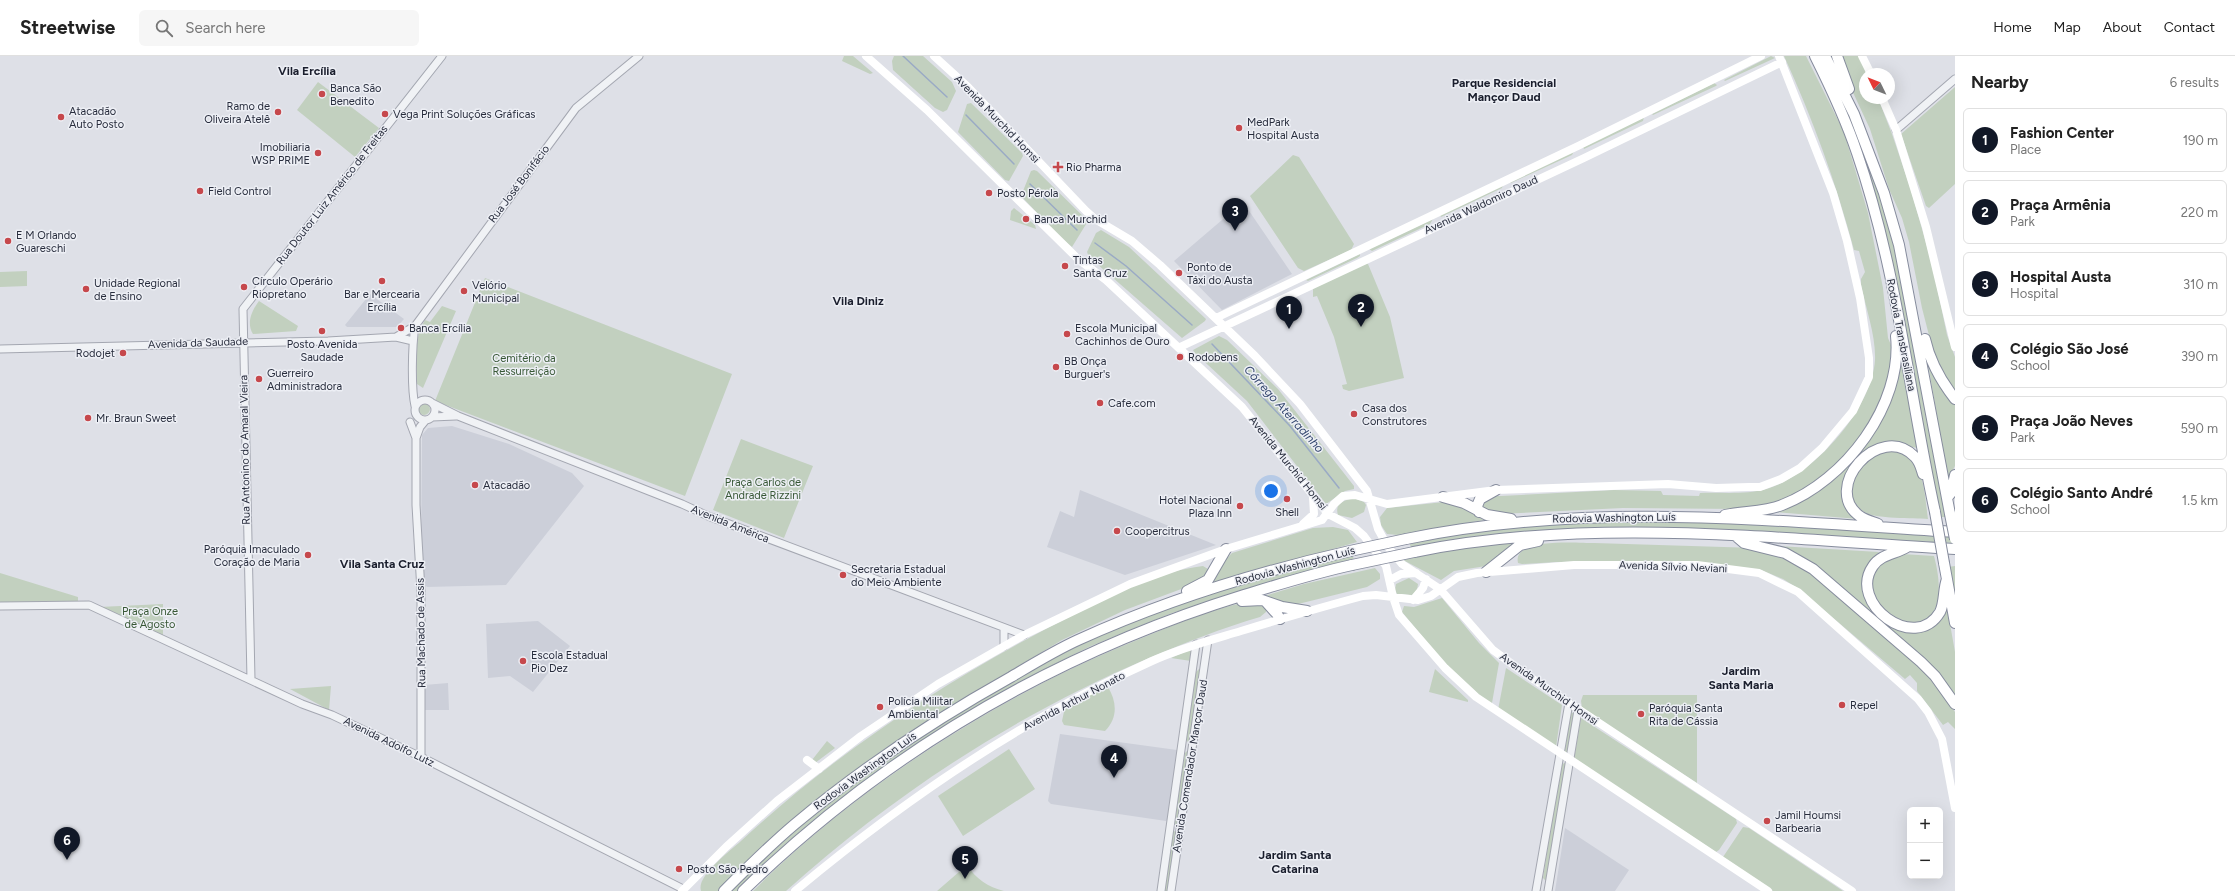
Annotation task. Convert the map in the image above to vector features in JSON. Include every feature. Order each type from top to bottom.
[{"type":"highway","name":"Rodovia Transbrasiliana","points":[[1815,56],[1844,118],[1858,154],[1878,223],[1922,438],[1927,477],[1935,512],[1955,623]]},
{"type":"highway","name":"Rodovia Transbrasiliana","points":[[1825,56],[1854,114],[1884,193],[1899,245],[1911,301],[1955,539]]},
{"type":"highway","points":[[1837,56],[1854,104],[1854,114]]},
{"type":"highway","points":[[1911,301],[1921,323],[1927,351],[1937,372],[1955,399]]},
{"type":"highway","points":[[1712,518],[1740,511],[1762,510],[1780,506],[1797,499],[1814,489],[1847,458],[1879,418],[1893,382],[1896,362],[1896,312]]},
{"type":"highway","points":[[1886,528],[1861,517],[1849,502],[1847,483],[1850,474],[1857,465],[1876,449],[1886,446],[1897,447],[1916,458],[1922,473],[1927,477]]},
{"type":"highway","points":[[1947,498],[1951,493],[1955,475]]},
{"type":"highway","points":[[1479,512],[1477,506],[1480,499],[1496,490]]},
{"type":"highway","points":[[1443,497],[1464,503],[1479,512],[1518,522]]},
{"type":"highway","name":"Rodovia Washington Luís","points":[[724,891],[772,845],[817,806],[916,733],[1036,662],[1077,641],[1147,611],[1214,588],[1350,550],[1443,531],[1518,522],[1614,516],[1712,518],[1955,532]]},
{"type":"highway","name":"Rodovia Washington Luís","points":[[743,891],[780,855],[835,809],[904,759],[958,723],[1028,683],[1096,649],[1161,622],[1216,603],[1315,573],[1414,552],[1510,538],[1630,532],[1735,536],[1955,549]]},
{"type":"highway","points":[[1486,572],[1520,545],[1564,535]]},
{"type":"highway","points":[[1735,536],[1744,543],[1785,553],[1818,572],[1921,662],[1939,681],[1955,704]]},
{"type":"highway","points":[[1907,546],[1899,552],[1879,559],[1868,574],[1868,593],[1871,602],[1878,610],[1896,624],[1907,628],[1917,629],[1926,625],[1934,619],[1940,610],[1947,579]]},
{"type":"highway","points":[[1147,611],[1208,580],[1226,549]]},
{"type":"highway","points":[[1216,603],[1226,605],[1244,600],[1262,600],[1282,607],[1307,611]]},
{"type":"highway","points":[[1262,600],[1272,607],[1280,619]]},
{"type":"main road","name":"Avenida Murchid Homsi","points":[[866,56],[927,110],[1078,259],[1106,280],[1180,347],[1242,407],[1328,514],[1354,528],[1364,536],[1386,566],[1396,609],[1404,622],[1457,680],[1495,712],[1768,891]]},
{"type":"main road","name":"Avenida Murchid Homsi","points":[[934,56],[968,88],[1086,211],[1095,219],[1132,240],[1216,318],[1300,404],[1367,491],[1378,529],[1385,542],[1402,564],[1440,589],[1505,661],[1852,891]]},
{"type":"main road","name":"Avenida Waldomiro Daud","points":[[1216,318],[1578,146],[1761,56]]},
{"type":"main road","points":[[1862,56],[1868,68]]},
{"type":"main road","name":"Avenida Waldomiro Daud","points":[[1180,347],[1584,158],[1780,59]]},
{"type":"main road","points":[[684,890],[726,847],[777,801],[878,724],[932,688],[1024,635],[1130,584],[1226,549],[1322,520],[1334,504],[1343,496],[1355,495],[1387,504],[1496,490],[1668,484],[1716,488],[1760,487],[1781,479],[1809,460],[1844,423],[1860,398],[1869,377],[1869,358],[1866,328],[1847,242],[1826,172],[1780,59]]},
{"type":"main road","points":[[1885,104],[1896,130],[1926,227],[1954,344]]},
{"type":"main road","points":[[1262,296],[1266,306]]},
{"type":"main road","points":[[1301,526],[1314,514],[1313,496]]},
{"type":"main road","name":"Avenida Sílvio Neviani","points":[[1393,597],[1413,600],[1431,596],[1458,577],[1486,572],[1574,565],[1697,565],[1759,573],[1798,592],[1918,699],[1928,712],[1942,739],[1955,808]]},
{"type":"main road","points":[[1390,580],[1401,574],[1416,574]]},
{"type":"main road","points":[[1413,600],[1423,588],[1426,579]]},
{"type":"main road","name":"Avenida Arthur Nonato","points":[[795,891],[919,794],[1025,726],[1061,705],[1152,660],[1208,640],[1363,596],[1393,597]]},
{"type":"main road","points":[[807,760],[819,769]]},
{"type":"street","name":"Rua Doutor Luiz Américo de Freitas","points":[[242,342],[242,313],[244,307],[442,56]]},
{"type":"street","name":"Rua José Bonifácio","points":[[415,326],[576,108],[639,56]]},
{"type":"street","points":[[1896,130],[1955,79]]},
{"type":"street","name":"Avenida da Saudade","points":[[396,337],[415,326]]},
{"type":"street","points":[[414,384],[423,400],[432,403],[435,412],[429,419],[416,417],[413,396],[413,341],[415,326]]},
{"type":"street","name":"Avenida da Saudade","points":[[0,349],[328,341],[396,337],[413,341]]},
{"type":"street","name":"Rua Antonino do Amaral Vieira","points":[[242,342],[251,679]]},
{"type":"street","points":[[415,406],[423,400]]},
{"type":"street","name":"Avenida América","points":[[432,403],[458,416],[682,504],[708,516],[861,572],[1024,635]]},
{"type":"street","name":"Avenida América","points":[[429,419],[458,416]]},
{"type":"street","name":"Rua Machado de Assis","points":[[421,757],[421,591],[416,505],[416,438],[420,427],[429,419]]},
{"type":"street","name":"Rua Machado de Assis","points":[[410,422],[416,438]]},
{"type":"street","name":"Avenida Adolfo Lutz","points":[[0,606],[89,605],[302,704],[332,715],[421,757],[684,890]]},
{"type":"street","points":[[1004,628],[1004,646]]},
{"type":"street","name":"Avenida Comendador Mançor Daud","points":[[1171,891],[1208,640]]},
{"type":"street","name":"Avenida Comendador Mançor Daud","points":[[1161,891],[1196,644]]},
{"type":"street","points":[[1536,891],[1568,703]]},
{"type":"street","points":[[1548,891],[1578,710]]},
{"type":"shaded area","points":[[1243,202],[1292,274],[1222,310],[1174,261]]},
{"type":"shaded area","points":[[370,294],[404,319],[397,327],[347,327],[345,325]]},
{"type":"shaded area","points":[[452,426],[509,444],[572,473],[584,486],[506,585],[427,587],[423,583],[421,554],[422,435],[428,428]]},
{"type":"shaded area","name":"Coopercitrus","points":[[1080,490],[1216,545],[1125,575],[1047,547],[1060,511],[1074,517]]},
{"type":"shaded area","name":"Escola Estadual Pio Dez","points":[[538,621],[570,646],[533,692],[510,676],[488,678],[486,624]]},
{"type":"shaded area","points":[[448,683],[449,710],[424,710],[424,685]]},
{"type":"shaded area","points":[[1060,734],[1177,750],[1180,755],[1168,819],[1166,821],[1051,804],[1048,801]]},
{"type":"shaded area","points":[[1565,828],[1629,870],[1615,891],[1555,891]]},
{"type":"green space","points":[[844,56],[853,56],[873,73],[870,74],[842,61]]},
{"type":"green space","points":[[894,56],[923,56],[952,82],[956,91],[947,110],[943,112],[935,108],[893,70],[892,61]]},
{"type":"green space","points":[[1771,56],[1775,58],[1725,81],[1724,80]]},
{"type":"green space","points":[[1784,56],[1806,56],[1844,132],[1868,213],[1883,288],[1888,338],[1891,345],[1890,382],[1864,434],[1827,475],[1781,503],[1740,509],[1623,508],[1499,514],[1484,510],[1481,505],[1493,496],[1614,490],[1661,491],[1663,495],[1699,496],[1700,493],[1742,493],[1758,491],[1784,482],[1802,470],[1837,438],[1852,419],[1863,399],[1871,379],[1875,360],[1874,342],[1861,285],[1861,279],[1865,272],[1859,251],[1854,250],[1840,200],[1814,127]]},
{"type":"green space","points":[[1839,56],[1859,56],[1864,68],[1859,68],[1859,104],[1880,104],[1892,134],[1911,190],[1933,268],[1947,335],[1955,357],[1955,394],[1934,355],[1922,308],[1909,242],[1902,218],[1889,189],[1870,129],[1850,86]]},
{"type":"green space","points":[[318,82],[379,128],[355,157],[297,110]]},
{"type":"green space","points":[[1714,83],[1717,85],[1716,86],[1653,115],[1652,114]]},
{"type":"green space","points":[[1955,87],[1955,184],[1929,208],[1926,206],[1901,134]]},
{"type":"green space","points":[[971,103],[1022,153],[1023,156],[1009,181],[1005,180],[958,132],[967,104]]},
{"type":"green space","points":[[1644,117],[1643,121],[1584,149],[1583,147]]},
{"type":"green space","points":[[1574,151],[1572,155],[1511,183],[1510,182]]},
{"type":"green space","points":[[1293,155],[1299,157],[1354,244],[1351,250],[1304,271],[1298,268],[1250,196]]},
{"type":"green space","points":[[1872,169],[1891,226],[1946,517],[1939,517],[1868,171]]},
{"type":"green space","points":[[1031,171],[1037,171],[1088,221],[1072,247],[1061,238],[1021,196]]},
{"type":"green space","points":[[1503,185],[1502,188],[1441,217],[1440,215]]},
{"type":"green space","points":[[1014,208],[1035,225],[1036,229],[1010,220],[1011,211]]},
{"type":"green space","points":[[1433,219],[1430,224],[1372,251],[1369,249]]},
{"type":"green space","points":[[1101,230],[1129,247],[1206,319],[1205,321],[1182,338],[1089,257],[1087,252],[1096,233]]},
{"type":"green space","points":[[1360,254],[1357,258],[1308,281],[1306,280]]},
{"type":"green space","points":[[1365,263],[1368,264],[1390,317],[1404,378],[1349,391],[1343,389],[1342,385],[1347,384],[1334,337],[1317,296],[1313,297],[1313,288]]},
{"type":"green space","points":[[27,271],[27,286],[0,287],[0,272]]},
{"type":"green space","name":"Cemitério da Ressurreição","points":[[485,278],[732,374],[685,496],[435,401]]},
{"type":"green space","points":[[259,301],[298,326],[296,331],[253,334],[250,321],[254,308]]},
{"type":"green space","points":[[442,306],[456,311],[423,388],[417,384],[417,343],[425,320],[430,322]]},
{"type":"green space","points":[[1219,336],[1227,340],[1278,389],[1354,486],[1354,489],[1345,491],[1326,504],[1247,401],[1193,350]]},
{"type":"green space","points":[[1900,357],[1917,448],[1897,443],[1884,443],[1863,452],[1852,464],[1845,478],[1844,488],[1858,519],[1774,512],[1809,496],[1877,426],[1890,403]]},
{"type":"green space","points":[[1927,358],[1955,402],[1955,466],[1948,479]]},
{"type":"green space","points":[[422,403],[426,403],[430,409],[426,415],[422,415],[418,411],[418,407]]},
{"type":"green space","name":"Praça Carlos de Andrade Rizzini","points":[[741,439],[813,466],[784,538],[713,510]]},
{"type":"green space","points":[[1884,451],[1903,453],[1912,459],[1917,466],[1925,493],[1928,519],[1877,516],[1864,512],[1856,504],[1853,496],[1853,487],[1856,477],[1868,461]]},
{"type":"green space","points":[[1354,498],[1364,502],[1366,505],[1364,512],[1352,518],[1338,515],[1337,511],[1339,505],[1344,501]]},
{"type":"green space","points":[[1444,502],[1466,509],[1484,520],[1398,535],[1387,534],[1381,525],[1380,517],[1387,508]]},
{"type":"green space","points":[[1664,520],[1955,536],[1955,543],[1739,532],[1614,528],[1503,534],[1411,548],[1409,541],[1499,527]]},
{"type":"green space","points":[[1333,527],[1348,530],[1357,542],[1217,583],[1213,582],[1224,561],[1232,553],[1313,528]]},
{"type":"green space","points":[[1519,541],[1486,566],[1454,571],[1441,580],[1403,560],[1450,550]]},
{"type":"green space","points":[[1561,542],[1756,548],[1789,560],[1817,578],[1907,655],[1935,682],[1955,712],[1955,729],[1948,722],[1943,725],[1917,691],[1917,683],[1910,675],[1905,679],[1799,589],[1783,579],[1761,570],[1683,561],[1518,563],[1519,555],[1525,549],[1535,545]]},
{"type":"green space","points":[[1776,546],[1879,552],[1869,564],[1864,592],[1909,631],[1947,607],[1955,652],[1955,699],[1931,666]]},
{"type":"green space","points":[[1352,553],[1354,560],[1290,577],[1172,613],[1091,646],[1047,668],[943,728],[739,891],[728,891],[833,797],[957,711],[1087,640],[1199,596]]},
{"type":"green space","points":[[1902,554],[1934,556],[1938,575],[1939,586],[1936,606],[1932,614],[1925,621],[1915,624],[1905,623],[1886,612],[1874,591],[1872,580],[1876,570],[1885,560]]},
{"type":"green space","points":[[1203,566],[1208,569],[1209,574],[1192,585],[1125,610],[1062,640],[931,719],[880,752],[828,791],[718,891],[701,891],[701,885],[704,878],[715,864],[779,808],[858,745],[942,688],[1030,637],[1121,591],[1153,578]]},
{"type":"green space","points":[[1955,566],[1955,604],[1948,567]]},
{"type":"green space","points":[[1375,568],[1380,574],[1380,579],[1367,587],[1294,605],[1261,597],[1304,584]]},
{"type":"green space","points":[[0,573],[78,597],[78,604],[0,604]]},
{"type":"green space","points":[[1409,578],[1418,584],[1417,590],[1412,595],[1397,594],[1395,590],[1396,584]]},
{"type":"green space","points":[[1442,598],[1479,643],[1499,663],[1492,703],[1488,703],[1444,663],[1402,612],[1404,606],[1414,607]]},
{"type":"green space","points":[[1242,603],[1267,607],[1266,612],[1260,617],[1190,641],[1149,658],[1099,680],[1051,705],[1004,731],[913,790],[827,855],[786,891],[753,891],[794,852],[838,815],[933,747],[983,716],[1085,662],[1189,619]]},
{"type":"green space","name":"Praça Onze de Agosto","points":[[163,604],[163,637],[99,607]]},
{"type":"green space","points":[[1189,650],[1192,651],[1191,661],[1171,658]]},
{"type":"green space","points":[[1506,668],[1562,705],[1556,747],[1498,710]]},
{"type":"green space","points":[[1199,669],[1201,670],[1189,743],[1186,740],[1196,672]]},
{"type":"green space","points":[[1435,669],[1468,700],[1468,702],[1429,692]]},
{"type":"green space","points":[[331,686],[329,710],[290,689]]},
{"type":"green space","points":[[1105,686],[1108,687],[1111,693],[1115,710],[1112,721],[1105,731],[1064,725],[1062,721],[1065,707]]},
{"type":"green space","points":[[1583,695],[1697,695],[1697,783],[1582,708],[1581,701]]},
{"type":"green space","points":[[1570,711],[1574,714],[1568,748],[1567,752],[1565,752],[1562,749]]},
{"type":"green space","points":[[1581,718],[1736,819],[1737,823],[1719,850],[1716,852],[1574,759]]},
{"type":"green space","points":[[827,741],[835,748],[815,763],[812,760]]},
{"type":"green space","points":[[1009,749],[1035,789],[963,836],[938,796]]},
{"type":"green space","points":[[1187,751],[1189,752],[1179,823],[1176,825],[1173,823],[1185,753]]},
{"type":"green space","points":[[1566,763],[1548,880],[1546,881],[1543,878],[1560,767]]},
{"type":"green space","points":[[1743,827],[1749,828],[1843,891],[1773,891],[1723,857]]},
{"type":"green space","points":[[1172,832],[1176,832],[1169,891],[1163,891]]},
{"type":"green space","points":[[967,865],[983,882],[1004,891],[937,891]]},
{"type":"waterway","name":"Córrego Aterradinho","points":[[903,56],[947,97]]},
{"type":"waterway","name":"Córrego Aterradinho","points":[[966,115],[1014,164]]},
{"type":"waterway","name":"Córrego Aterradinho","points":[[1030,184],[1077,230]]},
{"type":"waterway","name":"Córrego Aterradinho","points":[[1095,243],[1126,266],[1192,325]]},
{"type":"waterway","name":"Córrego Aterradinho","points":[[1212,344],[1290,426],[1339,488]]},
{"type":"place","name":"Banca São Benedito","points":[[322,94]]},
{"type":"place","name":"Ramo de Oliveira Atelê","points":[[278,112]]},
{"type":"place","name":"Vega Print Soluções Gráficas","points":[[385,114]]},
{"type":"place","name":"Atacadão Auto Posto","points":[[61,117]]},
{"type":"place","name":"MedPark Hospital Austa","points":[[1239,128]]},
{"type":"place","name":"Imobiliaria WSP PRIME","points":[[318,153]]},
{"type":"place","name":"Rio Pharma","points":[[1058,167]]},
{"type":"place","name":"Field Control","points":[[200,191]]},
{"type":"place","name":"Posto Pérola","points":[[989,193]]},
{"type":"place","name":"Banca Murchid","points":[[1026,219]]},
{"type":"place","name":"Hospital Austa","points":[[1235,231]]},
{"type":"place","name":"E M Orlando Guareschi","points":[[8,241]]},
{"type":"place","name":"Tintas Santa Cruz","points":[[1065,266]]},
{"type":"place","name":"Ponto de Táxi do Austa","points":[[1179,273]]},
{"type":"place","name":"Bar e Mercearia Ercília","points":[[382,281]]},
{"type":"place","name":"Círculo Operário Riopretano","points":[[244,287]]},
{"type":"place","name":"Unidade Regional de Ensino","points":[[86,289]]},
{"type":"place","name":"Velório Municipal","points":[[464,291]]},
{"type":"place","name":"Praça Armênia","points":[[1361,327]]},
{"type":"place","name":"Banca Ercília","points":[[401,328]]},
{"type":"place","name":"Fashion Center","points":[[1289,329]]},
{"type":"place","name":"Posto Avenida Saudade","points":[[322,331]]},
{"type":"place","name":"Escola Municipal Cachinhos de Ouro","points":[[1067,334]]},
{"type":"place","name":"Rodojet","points":[[123,353]]},
{"type":"place","name":"Rodobens","points":[[1180,357]]},
{"type":"place","name":"BB Onça Burguer's","points":[[1056,367]]},
{"type":"place","name":"Guerreiro Administradora","points":[[259,379]]},
{"type":"place","name":"Cafe.com","points":[[1100,403]]},
{"type":"place","name":"Casa dos Construtores","points":[[1354,414]]},
{"type":"place","name":"Mr. Braun Sweet","points":[[88,418]]},
{"type":"place","name":"Atacadão","points":[[475,485]]},
{"type":"place","name":"Shell","points":[[1287,499]]},
{"type":"place","name":"Hotel Nacional Plaza Inn","points":[[1240,506]]},
{"type":"place","name":"Coopercitrus","points":[[1117,531]]},
{"type":"place","name":"Paróquia Imaculado Coração de Maria","points":[[308,555]]},
{"type":"place","name":"Secretaria Estadual do Meio Ambiente","points":[[843,575]]},
{"type":"place","name":"Escola Estadual Pio Dez","points":[[523,661]]},
{"type":"place","name":"Repel","points":[[1842,705]]},
{"type":"place","name":"Polícia Militar Ambiental","points":[[880,707]]},
{"type":"place","name":"Paróquia Santa Rita de Cássia","points":[[1641,714]]},
{"type":"place","name":"Colégio São José","points":[[1114,778]]},
{"type":"place","name":"Jamil Houmsi Barbearia","points":[[1767,821]]},
{"type":"place","name":"Colégio Santo André","points":[[67,860]]},
{"type":"place","name":"Posto São Pedro","points":[[679,869]]},
{"type":"place","name":"Praça João Neves","points":[[965,879]]},
{"type":"district","name":"Vila Ercília","points":[[307,71]]},
{"type":"district","name":"Parque Residencial Mançor Daud","points":[[1504,90]]},
{"type":"district","name":"Vila Diniz","points":[[858,301]]},
{"type":"district","name":"Vila Santa Cruz","points":[[382,564]]},
{"type":"district","name":"Jardim Santa Maria","points":[[1741,678]]},
{"type":"district","name":"Jardim Santa Catarina","points":[[1295,862]]}]
